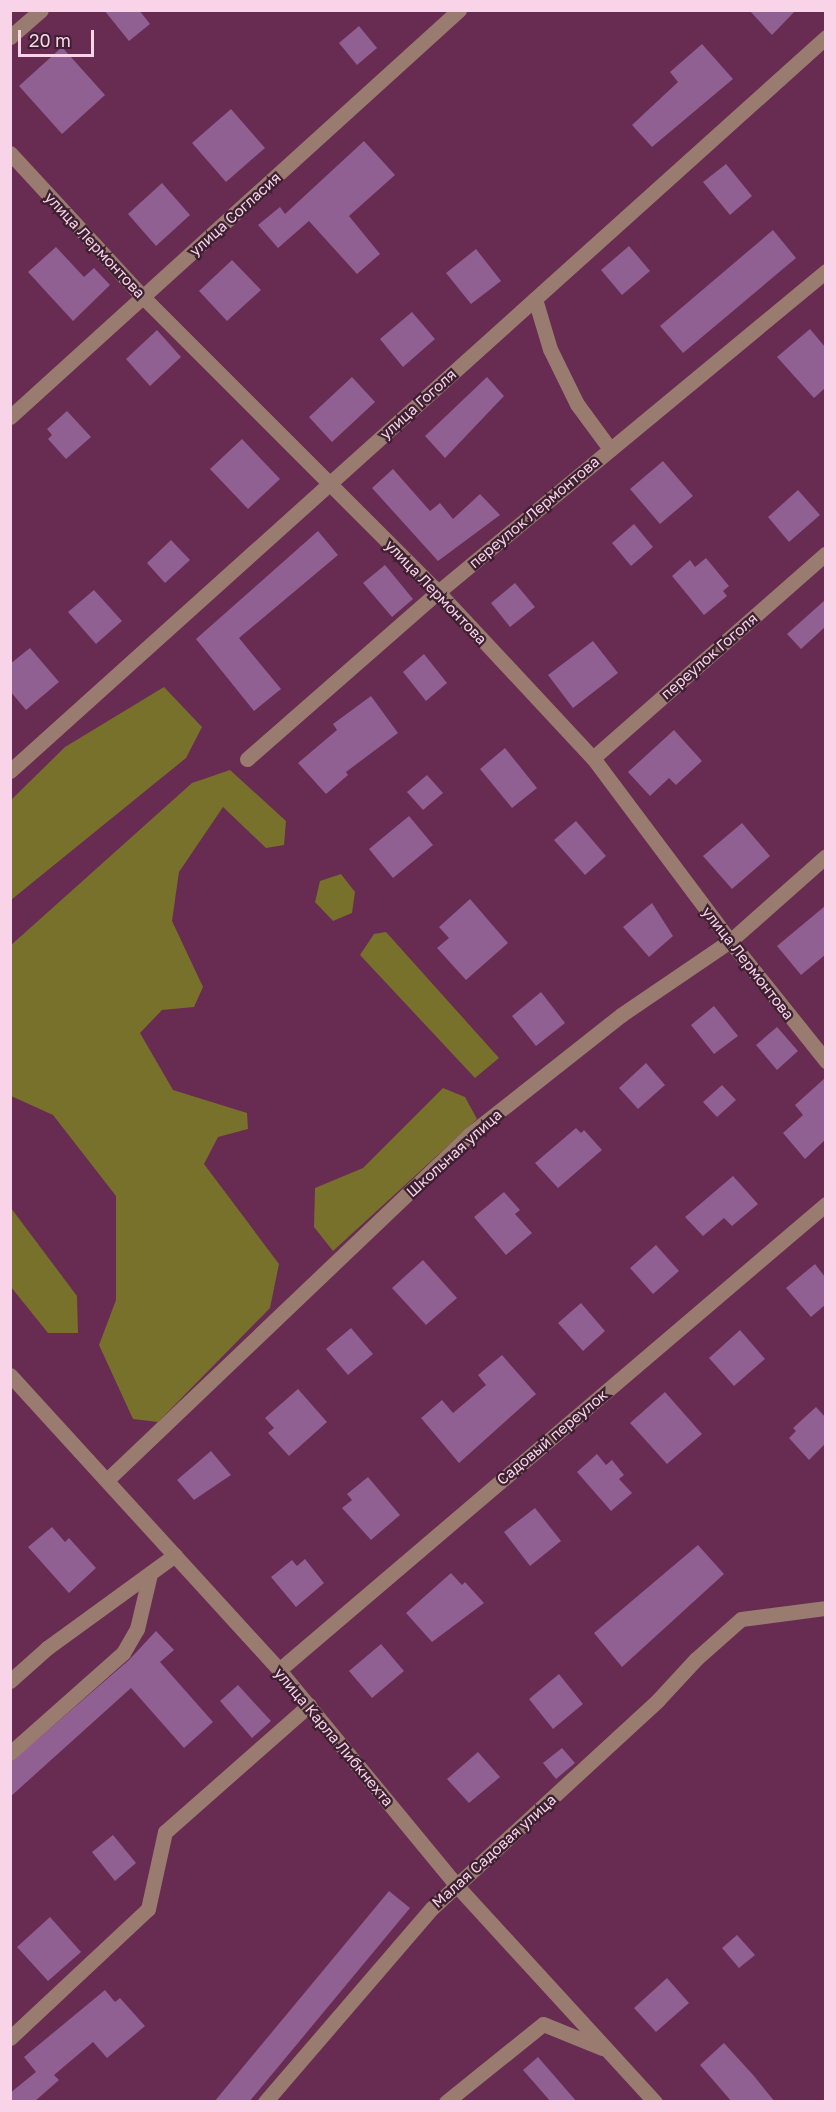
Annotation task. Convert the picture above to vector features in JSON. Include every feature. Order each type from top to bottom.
[{"type":"street","points":[[10,37],[41,10]]},
{"type":"street","name":"улица Согласия","points":[[10,417],[459,10]]},
{"type":"street","name":"улица Гоголя","points":[[10,771],[825,37]]},
{"type":"street","name":"улица Лермонтова","points":[[10,153],[143,297],[438,592],[593,758],[730,941],[825,1061]]},
{"type":"street","name":"переулок Лермонтова","points":[[247,759],[438,592],[825,271]]},
{"type":"street","points":[[535,299],[554,359],[578,404],[610,449]]},
{"type":"street","name":"переулок Гоголя","points":[[593,758],[825,553]]},
{"type":"street","name":"Школьная улица","points":[[107,1480],[469,1135],[621,1015],[730,941],[825,856]]},
{"type":"street","name":"Садовый переулок","points":[[279,1670],[825,1204]]},
{"type":"street","name":"улица Карла Либкнехта","points":[[10,1375],[279,1670],[457,1886],[655,2102]]},
{"type":"street","points":[[10,1681],[46,1648],[175,1555]]},
{"type":"street","points":[[10,1753],[123,1653],[137,1629],[150,1574]]},
{"type":"street","name":"Малая Садовая улица","points":[[265,2102],[432,1908],[741,1619],[825,1608]]},
{"type":"street","points":[[10,2038],[148,1909],[165,1832],[309,1705]]},
{"type":"street","points":[[446,2102],[543,2024],[608,2050]]},
{"type":"shaded area","points":[[164,687],[202,727],[186,758],[11,900],[11,800],[65,747]]},
{"type":"shaded area","points":[[230,770],[286,821],[284,845],[266,848],[223,807],[179,872],[172,921],[203,987],[194,1007],[162,1010],[140,1033],[173,1090],[247,1113],[248,1129],[218,1137],[204,1164],[279,1264],[270,1308],[158,1422],[133,1419],[99,1345],[116,1300],[116,1196],[53,1115],[11,1096],[10,946],[192,783]]},
{"type":"shaded area","points":[[341,874],[355,892],[352,913],[333,921],[315,902],[320,881]]},
{"type":"shaded area","points":[[386,932],[499,1058],[475,1078],[360,955],[374,934]]},
{"type":"shaded area","points":[[443,1088],[465,1097],[477,1119],[333,1251],[314,1227],[315,1188],[363,1168]]},
{"type":"shaded area","points":[[11,1208],[77,1296],[78,1333],[48,1333],[11,1287]]},
{"type":"building","points":[[104,10],[139,10],[150,24],[129,41]]},
{"type":"building","points":[[749,10],[796,10],[772,35]]},
{"type":"building","points":[[359,26],[377,48],[357,65],[339,43]]},
{"type":"building","points":[[702,44],[733,79],[652,147],[632,125],[678,82],[670,72]]},
{"type":"building","points":[[62,47],[105,95],[62,134],[19,86]]},
{"type":"building","points":[[231,109],[265,148],[226,182],[192,143]]},
{"type":"building","points":[[364,141],[395,175],[349,216],[380,254],[357,274],[309,221],[278,248],[258,225],[280,207],[285,214]]},
{"type":"building","points":[[726,164],[752,196],[730,215],[703,182]]},
{"type":"building","points":[[162,183],[190,215],[156,246],[128,214]]},
{"type":"building","points":[[773,230],[796,258],[683,353],[660,326]]},
{"type":"building","points":[[629,246],[650,271],[622,295],[601,270]]},
{"type":"building","points":[[56,247],[84,277],[94,268],[110,285],[73,321],[28,272]]},
{"type":"building","points":[[476,249],[501,281],[471,304],[446,273]]},
{"type":"building","points":[[232,260],[261,290],[227,321],[199,291]]},
{"type":"building","points":[[412,312],[435,339],[403,367],[380,339]]},
{"type":"building","points":[[810,329],[825,347],[825,388],[814,398],[777,357]]},
{"type":"building","points":[[157,330],[181,357],[150,386],[126,359]]},
{"type":"building","points":[[352,377],[375,402],[332,442],[309,417]]},
{"type":"building","points":[[487,377],[504,396],[445,458],[425,436]]},
{"type":"building","points":[[67,411],[91,437],[66,459],[48,439],[52,435],[47,429]]},
{"type":"building","points":[[242,439],[280,479],[248,509],[210,469]]},
{"type":"building","points":[[663,461],[693,496],[660,524],[630,489]]},
{"type":"building","points":[[393,469],[430,511],[440,503],[453,519],[480,494],[500,515],[438,561],[372,488]]},
{"type":"building","points":[[798,490],[820,515],[789,542],[768,517]]},
{"type":"building","points":[[634,524],[653,547],[631,566],[612,543]]},
{"type":"building","points":[[318,531],[338,555],[239,638],[281,689],[254,711],[196,639]]},
{"type":"building","points":[[171,540],[190,560],[165,583],[147,563]]},
{"type":"building","points":[[706,558],[729,586],[723,591],[727,596],[704,615],[672,576],[690,560],[695,567]]},
{"type":"building","points":[[385,565],[413,599],[392,617],[363,583]]},
{"type":"building","points":[[515,583],[535,607],[510,627],[491,603]]},
{"type":"building","points":[[94,590],[122,621],[96,644],[68,612]]},
{"type":"building","points":[[825,600],[825,627],[801,649],[787,634]]},
{"type":"building","points":[[593,641],[618,673],[573,708],[548,675]]},
{"type":"building","points":[[30,648],[59,682],[26,710],[10,691],[10,664]]},
{"type":"building","points":[[424,654],[447,683],[426,701],[403,672]]},
{"type":"building","points":[[371,696],[398,733],[346,772],[348,775],[326,794],[298,763],[337,730],[333,724]]},
{"type":"building","points":[[674,730],[702,761],[676,785],[669,778],[650,796],[628,772]]},
{"type":"building","points":[[505,748],[537,788],[512,808],[480,769]]},
{"type":"building","points":[[427,775],[443,793],[423,810],[407,792]]},
{"type":"building","points":[[409,816],[433,845],[393,878],[369,849]]},
{"type":"building","points":[[576,821],[606,856],[585,875],[554,840]]},
{"type":"building","points":[[742,823],[770,856],[732,889],[703,856]]},
{"type":"building","points":[[470,899],[508,943],[466,980],[437,948],[449,938],[439,927]]},
{"type":"building","points":[[652,903],[673,936],[649,957],[623,927]]},
{"type":"building","points":[[825,906],[825,955],[801,975],[777,946]]},
{"type":"building","points":[[541,992],[565,1023],[536,1046],[512,1016]]},
{"type":"building","points":[[714,1006],[738,1036],[714,1054],[691,1025]]},
{"type":"building","points":[[777,1027],[798,1051],[777,1070],[756,1045]]},
{"type":"building","points":[[646,1063],[665,1085],[638,1109],[619,1088]]},
{"type":"building","points":[[825,1078],[825,1140],[805,1159],[783,1133],[803,1115],[795,1105]]},
{"type":"building","points":[[722,1085],[736,1100],[717,1117],[703,1102]]},
{"type":"building","points":[[576,1128],[581,1133],[584,1130],[602,1150],[558,1188],[535,1163]]},
{"type":"building","points":[[733,1176],[758,1204],[732,1226],[724,1218],[703,1236],[685,1217]]},
{"type":"building","points":[[504,1192],[520,1210],[515,1214],[532,1233],[506,1255],[474,1217]]},
{"type":"building","points":[[656,1245],[679,1271],[653,1294],[630,1268]]},
{"type":"building","points":[[423,1260],[457,1298],[426,1325],[392,1288]]},
{"type":"building","points":[[815,1264],[825,1277],[825,1305],[811,1317],[786,1288]]},
{"type":"building","points":[[581,1303],[605,1331],[583,1351],[558,1323]]},
{"type":"building","points":[[351,1328],[373,1354],[348,1375],[326,1349]]},
{"type":"building","points":[[740,1330],[765,1359],[734,1386],[709,1358]]},
{"type":"building","points":[[502,1355],[536,1394],[459,1463],[421,1418],[442,1400],[453,1413],[486,1385],[478,1375]]},
{"type":"building","points":[[298,1389],[327,1422],[289,1456],[268,1433],[274,1428],[265,1418]]},
{"type":"building","points":[[665,1392],[702,1434],[667,1464],[630,1423]]},
{"type":"building","points":[[816,1407],[825,1417],[825,1444],[809,1460],[789,1438],[796,1431],[793,1428]]},
{"type":"building","points":[[211,1451],[231,1475],[194,1500],[177,1480]]},
{"type":"building","points":[[597,1454],[606,1465],[612,1460],[624,1475],[619,1479],[632,1493],[611,1511],[577,1472]]},
{"type":"building","points":[[368,1477],[400,1515],[371,1540],[342,1508],[352,1500],[347,1494]]},
{"type":"building","points":[[535,1508],[561,1541],[530,1566],[504,1532]]},
{"type":"building","points":[[52,1527],[65,1542],[69,1538],[96,1568],[69,1593],[28,1547]]},
{"type":"building","points":[[698,1545],[724,1574],[622,1667],[594,1633]]},
{"type":"building","points":[[305,1559],[324,1583],[296,1607],[271,1577],[292,1560],[297,1566]]},
{"type":"building","points":[[451,1573],[462,1585],[465,1582],[484,1603],[432,1642],[406,1613]]},
{"type":"building","points":[[156,1631],[174,1650],[160,1662],[213,1722],[184,1748],[131,1688],[10,1797],[10,1763],[129,1660]]},
{"type":"building","points":[[381,1644],[404,1671],[372,1698],[349,1671]]},
{"type":"building","points":[[559,1674],[583,1704],[553,1729],[529,1699]]},
{"type":"building","points":[[238,1685],[271,1721],[252,1738],[220,1701]]},
{"type":"building","points":[[562,1748],[575,1763],[556,1779],[543,1763]]},
{"type":"building","points":[[478,1752],[500,1777],[469,1803],[447,1779]]},
{"type":"building","points":[[113,1835],[136,1863],[115,1881],[92,1852]]},
{"type":"building","points":[[389,1891],[410,1908],[249,2102],[214,2102]]},
{"type":"building","points":[[50,1917],[81,1952],[48,1981],[17,1947]]},
{"type":"building","points":[[737,1935],[755,1955],[739,1968],[722,1948]]},
{"type":"building","points":[[667,1978],[689,2003],[656,2032],[634,2008]]},
{"type":"building","points":[[105,1990],[115,2002],[120,1998],[145,2026],[107,2058],[93,2042],[54,2075],[59,2080],[34,2102],[10,2102],[10,2093],[36,2072],[24,2057]]},
{"type":"building","points":[[724,2043],[775,2102],[732,2102],[700,2065]]},
{"type":"building","points":[[538,2057],[577,2102],[551,2102],[523,2070]]}]
